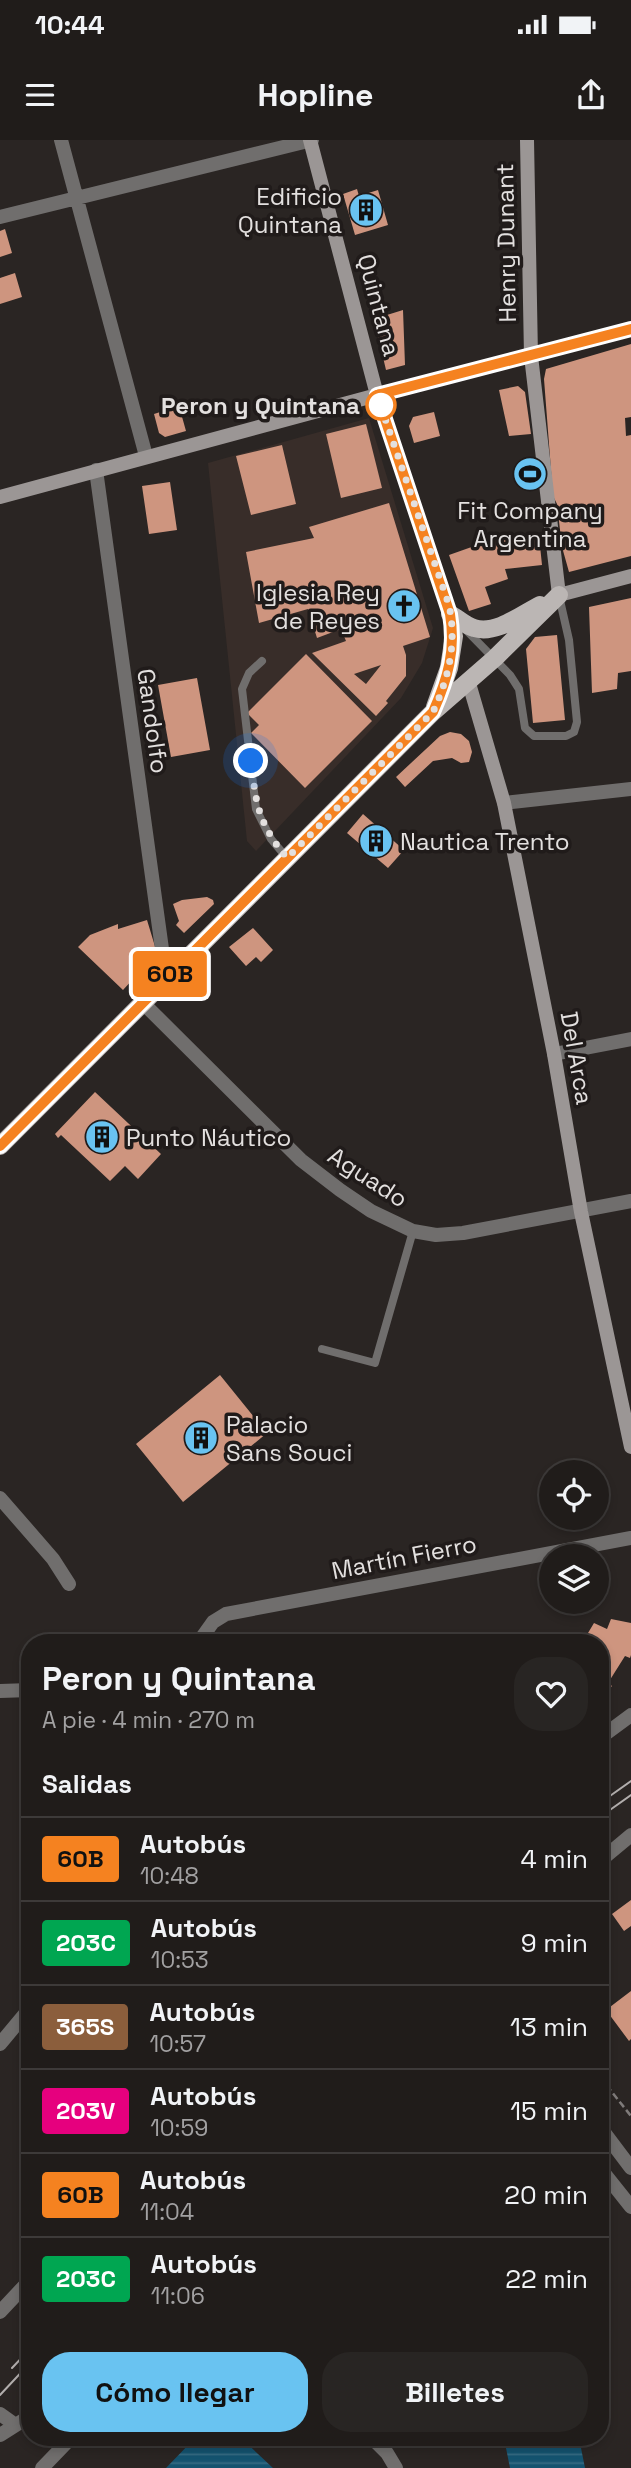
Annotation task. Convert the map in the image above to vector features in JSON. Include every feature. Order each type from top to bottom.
[{"type":"main road","points":[[450,614],[472,628],[496,628],[559,595]]},
{"type":"main road","points":[[0,1146],[433,712],[495,658],[559,595]]},
{"type":"main road","name":"Quintana","points":[[450,614],[468,680]]},
{"type":"main road","points":[[433,712],[444,685],[454,636]]},
{"type":"street","points":[[61,140],[146,456]]},
{"type":"street","points":[[0,217],[311,140]]},
{"type":"street","name":"Quintana","points":[[311,140],[377,395],[450,614]]},
{"type":"street","name":"Henry Dunant","points":[[527,140],[531,356],[559,595]]},
{"type":"street","points":[[0,497],[631,329]]},
{"type":"street","name":"Gandolfo","points":[[96,470],[166,978]]},
{"type":"street","points":[[559,595],[631,576]]},
{"type":"street","name":"Del Arca","points":[[468,680],[504,803],[554,1054],[581,1212],[631,1447]]},
{"type":"street","points":[[504,803],[631,789]]},
{"type":"street","name":"Aguado","points":[[142,1002],[301,1160],[371,1212],[413,1231],[436,1235],[463,1233],[631,1201]]},
{"type":"street","points":[[554,1054],[631,1040]]},
{"type":"street","points":[[0,1498],[53,1559],[69,1584]]},
{"type":"street","name":"Martín Fierro","points":[[204,1634],[213,1622],[226,1614],[631,1538]]},
{"type":"street","points":[[0,1691],[21,1690]]},
{"type":"street","points":[[609,1731],[631,1715]]},
{"type":"street","points":[[609,1853],[631,1835]]},
{"type":"street","points":[[0,2044],[21,2019]]},
{"type":"street","points":[[609,2139],[631,2168]]},
{"type":"street","points":[[609,2179],[631,2207]]},
{"type":"street","points":[[0,2312],[21,2290]]},
{"type":"street","points":[[0,2414],[14,2424]]},
{"type":"street","points":[[0,2435],[21,2420]]},
{"type":"street","points":[[42,2468],[63,2446]]},
{"type":"street","points":[[380,2446],[396,2468]]},
{"type":"lane","points":[[450,614],[495,658],[519,689],[525,728],[534,736],[566,736],[574,732],[577,722],[569,640],[559,595]]},
{"type":"lane","points":[[262,661],[249,673],[242,689],[256,808],[271,839],[287,858]]},
{"type":"lane","points":[[322,1349],[375,1363],[413,1231]]},
{"type":"path","points":[[609,2088],[631,2116]]},
{"type":"shaded area","points":[[369,418],[433,628],[422,663],[401,698],[256,851],[247,841],[208,463]]},
{"type":"water","points":[[187,2446],[250,2446],[273,2468],[166,2468]]},
{"type":"water","points":[[506,2446],[581,2446],[585,2468],[510,2468]]},
{"type":"building","name":"Edificio Quintana","points":[[357,189],[359,196],[378,190],[388,225],[355,235],[343,194]]},
{"type":"building","points":[[5,229],[12,253],[0,257],[0,231]]},
{"type":"building","points":[[15,273],[22,297],[0,304],[0,278]]},
{"type":"building","points":[[403,310],[405,365],[386,370],[374,319]]},
{"type":"building","points":[[631,344],[631,417],[625,418],[626,436],[631,435],[631,556],[569,572],[562,547],[557,504],[553,496],[544,379],[546,369]]},
{"type":"building","points":[[518,386],[525,392],[531,434],[509,436],[499,390]]},
{"type":"building","points":[[179,406],[186,431],[165,437],[159,433],[154,414]]},
{"type":"building","points":[[434,412],[440,436],[414,443],[409,426],[413,417]]},
{"type":"building","points":[[366,424],[382,488],[341,498],[326,434]]},
{"type":"building","points":[[282,445],[296,504],[251,515],[236,456]]},
{"type":"building","points":[[170,482],[177,530],[149,534],[142,486]]},
{"type":"building","points":[[389,503],[430,637],[403,646],[406,676],[376,716],[312,653],[346,641],[341,629],[317,638],[308,609],[259,623],[246,552],[314,538],[309,527]],"holes":[[[381,665],[366,684],[354,674]]]},
{"type":"building","points":[[539,536],[542,565],[505,569],[508,579],[485,587],[491,604],[469,611],[449,555],[497,538]]},
{"type":"building","points":[[631,598],[631,671],[618,673],[617,689],[592,693],[589,607]]},
{"type":"building","points":[[557,635],[565,720],[533,723],[526,649],[535,637]]},
{"type":"building","points":[[306,654],[372,721],[305,788],[251,733],[259,725],[247,713]]},
{"type":"building","points":[[197,678],[210,750],[171,757],[158,685]]},
{"type":"building","points":[[450,732],[461,734],[469,741],[472,752],[469,762],[461,763],[452,758],[433,761],[405,787],[396,777],[440,736]]},
{"type":"building","name":"Nautica Trento","points":[[363,814],[404,850],[388,868],[347,833]]},
{"type":"building","points":[[207,897],[213,900],[214,904],[184,933],[176,925],[179,921],[173,904],[182,900]]},
{"type":"building","points":[[147,920],[157,953],[123,990],[78,947],[90,935],[118,924],[118,929]]},
{"type":"building","points":[[253,928],[273,950],[261,962],[256,957],[246,966],[229,947]]},
{"type":"building","name":"Punto Náutico","points":[[95,1092],[161,1154],[138,1179],[125,1166],[110,1181],[61,1135],[58,1138],[55,1134]]},
{"type":"building","name":"Palacio Sans Souci","points":[[220,1375],[267,1433],[183,1502],[136,1444]]},
{"type":"building","points":[[611,1619],[631,1623],[630,1658],[625,1656],[609,1681],[609,1634],[587,1634],[594,1623],[607,1629]]},
{"type":"building","points":[[631,1900],[631,1926],[624,1931],[612,1914]]},
{"type":"building","points":[[631,1991],[629,2041],[609,2014],[609,2008]]},
{"type":"tram line","points":[[609,1797],[631,1781]]},
{"type":"tram line","points":[[609,1811],[631,1795]]},
{"type":"tram line","points":[[12,2368],[21,2358]]},
{"type":"tram line","points":[[0,2395],[21,2373]]},
{"type":"bus line","name":"60B","points":[[0,1146],[433,712],[444,685],[452,653],[454,636],[449,605],[377,395],[631,329]]},
{"type":"place","name":"Edificio Quintana","points":[[366,210]]},
{"type":"place","name":"Peron y Quintana","points":[[381,405]]},
{"type":"place","name":"Fit Company Argentina","points":[[530,474]]},
{"type":"place","name":"Iglesia Rey de Reyes","points":[[404,606]]},
{"type":"place","name":"Nautica Trento","points":[[376,841]]},
{"type":"place","name":"Punto Náutico","points":[[102,1137]]},
{"type":"place","name":"Palacio Sans Souci","points":[[201,1438]]},
{"type":"route","points":[[251,761],[256,808],[271,839],[287,858],[433,712],[440,697],[449,668],[454,636],[449,605],[377,395],[381,405]]}]
